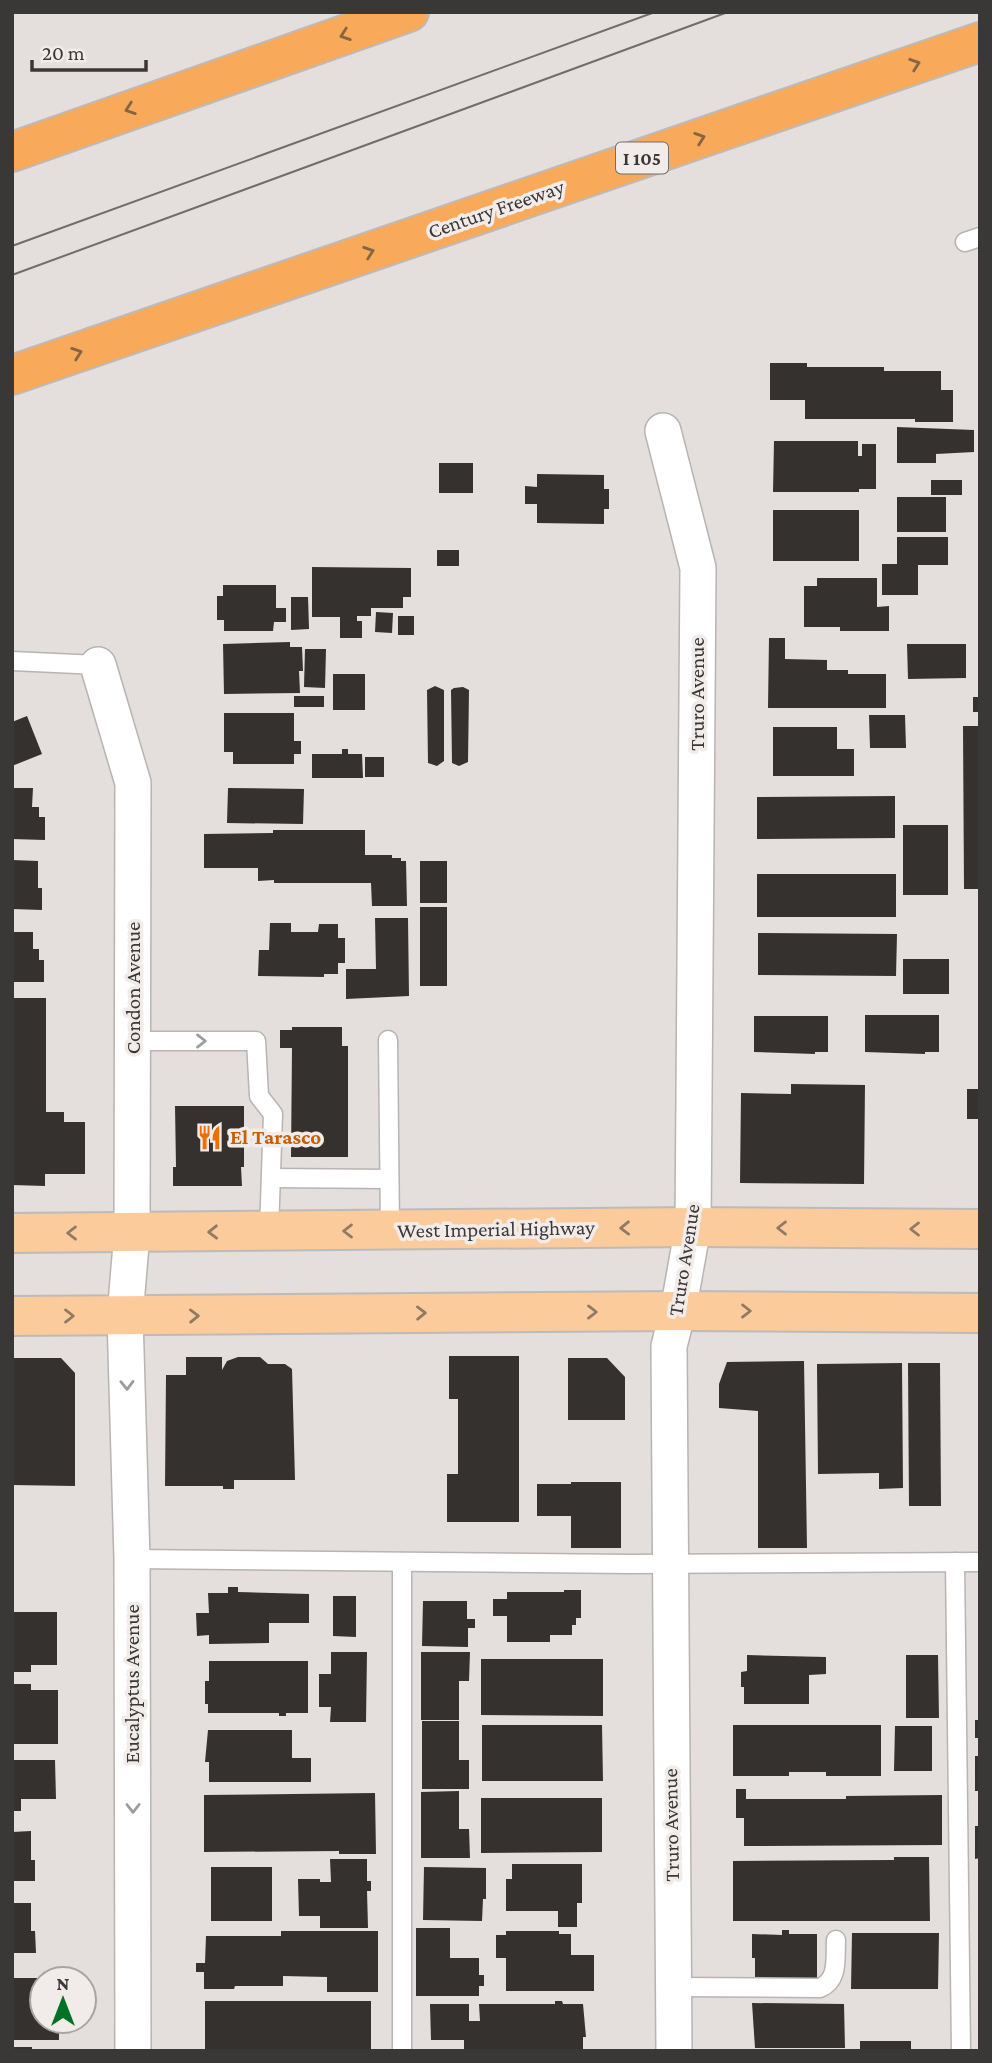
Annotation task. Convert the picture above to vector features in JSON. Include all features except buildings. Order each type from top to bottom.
[{"type":"highway","points":[[12,152],[409,12]]},
{"type":"highway","name":"Century Freeway","points":[[12,376],[980,42]]},
{"type":"highway","points":[[12,143],[80,126]]},
{"type":"main road","name":"West Imperial Highway","points":[[12,1233],[693,1227],[980,1229]]},
{"type":"main road","points":[[12,1317],[678,1311],[980,1313]]},
{"type":"street","name":"Truro Avenue","points":[[663,431],[698,568],[693,1227],[669,1346],[674,2051]]},
{"type":"street","name":"Condon Avenue","points":[[97,665],[133,783],[132,1233],[125,1317]]},
{"type":"street","name":"Eucalyptus Avenue","points":[[125,1317],[132,1559],[133,2051]]},
{"type":"lane","points":[[12,661],[97,665]]},
{"type":"lane","points":[[388,1040],[390,1230]]},
{"type":"lane","points":[[133,1041],[256,1041],[259,1096],[273,1114],[269,1232]]},
{"type":"lane","points":[[271,1178],[389,1179]]},
{"type":"lane","points":[[132,1559],[669,1564],[980,1562]]},
{"type":"lane","points":[[402,1562],[402,2051]]},
{"type":"lane","points":[[955,1562],[961,2051]]},
{"type":"lane","points":[[673,1987],[820,1988],[829,1984],[834,1976],[836,1940]]},
{"type":"tram line","points":[[12,246],[655,12]]},
{"type":"tram line","points":[[12,275],[728,12]]},
{"type":"place","name":"El Tarasco","points":[[210,1137]]}]
